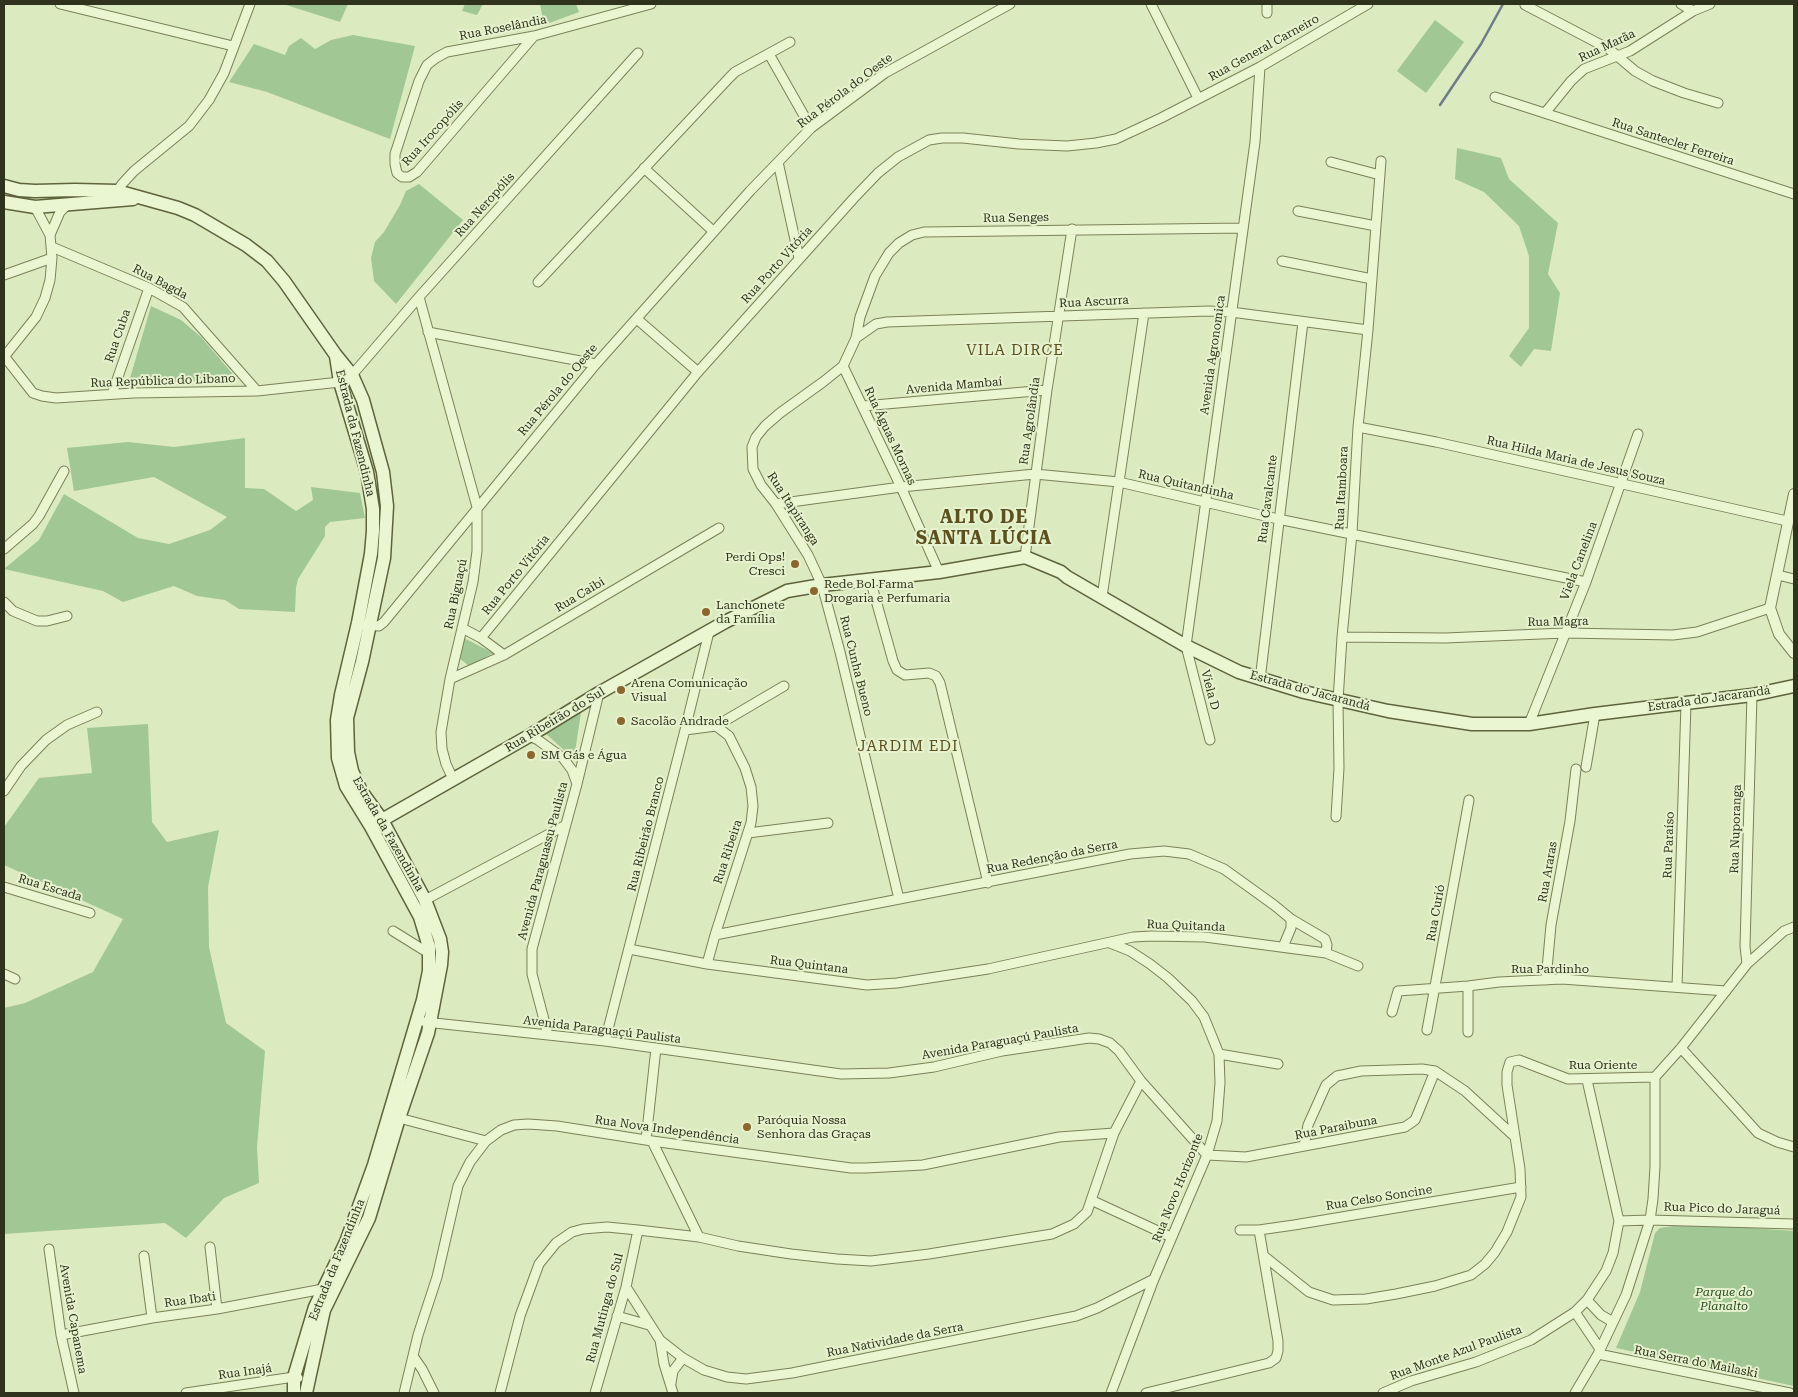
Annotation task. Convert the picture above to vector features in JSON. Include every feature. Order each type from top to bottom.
[{"type":"main road","name":"Estrada da Fazendinha","points":[[4,186],[19,190],[35,191],[100,190],[114,196],[159,202],[195,216],[246,245],[267,261],[284,281],[352,375],[363,400],[383,472],[386,506],[384,558],[341,695],[337,720],[337,748],[340,768],[346,786],[376,823],[425,900],[440,940],[442,952],[439,982],[431,1023],[398,1118],[369,1218],[324,1310],[307,1387]]},
{"type":"main road","name":"Estrada da Fazendinha","points":[[4,202],[34,207],[66,205],[114,196]]},
{"type":"main road","name":"Estrada da Fazendinha","points":[[335,354],[340,382],[367,472],[373,509],[371,554],[364,624]]},
{"type":"main road","points":[[822,585],[939,572],[1025,557]]},
{"type":"main road","name":"Estrada do Jacarandá","points":[[1025,557],[1061,572],[1186,646],[1239,672],[1260,680],[1388,711],[1472,724],[1529,724],[1752,695],[1794,686]]},
{"type":"main road","name":"Rua Ribeirão do Sul","points":[[376,823],[530,736],[599,693],[781,593],[798,588],[822,585]]},
{"type":"main road","name":"Estrada da Fazendinha","points":[[294,1393],[294,1377],[316,1307],[323,1288],[346,1242],[374,1165],[417,1021],[429,971],[430,954],[428,941],[420,917],[376,823]]},
{"type":"street","points":[[60,4],[233,46]]},
{"type":"street","points":[[114,196],[134,171],[189,126],[209,100],[224,73],[250,4]]},
{"type":"street","name":"Rua Roselândia","points":[[446,52],[534,36],[652,4]]},
{"type":"street","name":"Rua Pérola do Oeste","points":[[364,624],[379,626],[384,622],[596,364],[713,231],[811,128],[886,73],[1010,4]]},
{"type":"street","points":[[1151,4],[1198,98]]},
{"type":"street","name":"Rua General Carneiro","points":[[1198,98],[1260,67],[1368,4]]},
{"type":"street","points":[[1681,4],[1693,11]]},
{"type":"street","name":"Rua Marãa","points":[[1545,113],[1577,75],[1593,66],[1630,51],[1693,11],[1710,4]]},
{"type":"street","points":[[1525,5],[1602,45],[1636,71],[1653,80],[1684,93],[1718,103]]},
{"type":"street","name":"Rua Irocopólis","points":[[446,52],[427,65],[419,81],[395,154],[397,173],[402,177],[409,177],[416,172],[534,36]]},
{"type":"street","points":[[538,282],[735,72],[790,42]]},
{"type":"street","name":"Rua Neropólis","points":[[340,382],[352,375],[419,297],[638,53]]},
{"type":"street","points":[[769,54],[811,128]]},
{"type":"street","name":"Avenida Agronomica","points":[[1186,646],[1254,142],[1260,67]]},
{"type":"street","points":[[1495,97],[1545,113]]},
{"type":"street","name":"Rua Porto Vitória","points":[[481,638],[698,372],[799,258],[878,173],[898,157],[929,140],[942,138],[1067,146],[1096,143],[1116,139],[1198,98]]},
{"type":"street","name":"Rua Santecler Ferreira","points":[[1545,113],[1794,194]]},
{"type":"street","name":"Rua Itamboara","points":[[1336,817],[1339,768],[1338,700],[1342,637],[1381,161]]},
{"type":"street","points":[[778,162],[799,258]]},
{"type":"street","points":[[1331,162],[1380,175]]},
{"type":"street","points":[[644,168],[713,231]]},
{"type":"street","points":[[50,236],[60,212],[66,205]]},
{"type":"street","points":[[4,357],[36,318],[48,289],[52,247],[50,236],[34,207]]},
{"type":"street","points":[[1298,211],[1376,226]]},
{"type":"street","name":"Rua Senges","points":[[856,338],[860,317],[876,276],[894,248],[912,235],[924,232],[1243,228]]},
{"type":"street","name":"Rua Agrolândia","points":[[1025,557],[1047,390],[1072,229]]},
{"type":"street","name":"Rua Bagda","points":[[52,247],[149,288],[183,307],[257,391]]},
{"type":"street","points":[[4,275],[52,258]]},
{"type":"street","points":[[1282,261],[1372,279]]},
{"type":"street","name":"Rua Cuba","points":[[112,394],[149,288]]},
{"type":"street","name":"Rua Biguaçú","points":[[419,297],[477,507],[477,551],[473,582],[440,732],[442,749],[453,779]]},
{"type":"street","name":"Rua Ascurra","points":[[856,338],[876,324],[887,322],[1208,311],[1231,312],[1368,330]]},
{"type":"street","points":[[1102,597],[1144,313]]},
{"type":"street","points":[[637,319],[698,372]]},
{"type":"street","name":"Rua Cavalcante","points":[[1260,680],[1303,322]]},
{"type":"street","points":[[428,332],[596,364]]},
{"type":"street","points":[[843,366],[856,338]]},
{"type":"street","name":"Rua República do Libano","points":[[4,357],[33,393],[42,396],[70,398],[112,394],[257,391],[340,382]]},
{"type":"street","name":"Rua Águas Mornas","points":[[843,366],[939,572]]},
{"type":"street","name":"Rua Itapiranga","points":[[822,585],[808,555],[753,469],[752,447],[756,437],[765,426],[843,366]]},
{"type":"street","name":"Avenida Mambaí","points":[[863,406],[1047,390]]},
{"type":"street","name":"Rua Hilda Maria de Jesus Souza","points":[[1358,427],[1436,442],[1787,521]]},
{"type":"street","name":"Viela Canelina","points":[[1529,724],[1586,582],[1638,434]]},
{"type":"street","points":[[4,549],[39,516],[64,471]]},
{"type":"street","name":"Rua Quitandinha","points":[[776,504],[901,487],[1035,474],[1119,482],[1278,519],[1586,582]]},
{"type":"street","points":[[1794,494],[1770,608],[1779,634],[1794,653]]},
{"type":"street","name":"Rua Caibi","points":[[450,680],[504,655],[720,528]]},
{"type":"street","points":[[1778,575],[1794,579]]},
{"type":"street","points":[[870,579],[897,670],[905,674],[929,673],[936,676],[940,683],[988,882]]},
{"type":"street","name":"Rua Cunha Bueno","points":[[822,585],[840,652],[899,899]]},
{"type":"street","points":[[4,602],[12,611],[37,621],[47,621],[66,616]]},
{"type":"street","name":"Rua Magra","points":[[1342,637],[1445,638],[1565,633],[1673,635],[1697,632],[1770,608]]},
{"type":"street","points":[[462,628],[481,638],[504,655]]},
{"type":"street","name":"Rua Ribeirão Branco","points":[[605,1042],[685,730],[708,632]]},
{"type":"street","name":"Viela D","points":[[1186,646],[1210,740]]},
{"type":"street","points":[[685,730],[716,726],[784,686]]},
{"type":"street","name":"Avenida Paraguassu Paulista","points":[[548,1035],[532,974],[532,949],[577,784],[599,693]]},
{"type":"street","name":"Rua Nuporanga","points":[[1747,964],[1745,946],[1752,695]]},
{"type":"street","name":"Rua Paraíso","points":[[1677,987],[1686,703]]},
{"type":"street","points":[[4,791],[21,766],[46,740],[67,725],[97,712]]},
{"type":"street","points":[[1586,767],[1595,714]]},
{"type":"street","name":"Rua Ribeira","points":[[707,964],[752,823],[753,806],[751,787],[745,768],[729,736],[716,726]]},
{"type":"street","points":[[530,736],[563,758],[572,770],[577,784]]},
{"type":"street","name":"Rua Araras","points":[[1546,980],[1552,925],[1570,821],[1576,769]]},
{"type":"street","name":"Rua Curió","points":[[1426,1030],[1469,800]]},
{"type":"street","points":[[748,833],[828,823]]},
{"type":"street","points":[[425,900],[564,826]]},
{"type":"street","name":"Rua Redenção da Serra","points":[[715,935],[1150,851],[1189,854],[1224,869],[1239,878],[1291,919],[1325,939],[1326,953]]},
{"type":"street","name":"Rua Escada","points":[[4,887],[90,913]]},
{"type":"street","points":[[1283,947],[1291,928],[1291,919]]},
{"type":"street","points":[[1574,1393],[1599,1352],[1626,1295],[1650,1220],[1655,1166],[1655,1077],[1747,964],[1784,931],[1794,927]]},
{"type":"street","points":[[393,931],[430,954]]},
{"type":"street","name":"Rua Quitanda","points":[[988,969],[1133,937],[1205,937],[1326,953]]},
{"type":"street","name":"Rua Novo Horizonte","points":[[1110,943],[1130,951],[1150,964],[1192,1001],[1204,1017],[1219,1054],[1220,1083],[1217,1121],[1207,1155],[1154,1279],[1112,1393]]},
{"type":"street","name":"Rua Quintana","points":[[629,949],[707,964],[867,985],[897,983],[988,969]]},
{"type":"street","points":[[1326,953],[1358,966]]},
{"type":"street","points":[[4,974],[15,979]]},
{"type":"street","name":"Rua Pardinho","points":[[1392,1012],[1398,991],[1498,982],[1562,979],[1726,991]]},
{"type":"street","points":[[1468,986],[1468,1032]]},
{"type":"street","name":"Avenida Paraguaçú Paulista","points":[[417,1021],[656,1048],[773,1066],[841,1074],[875,1074],[934,1067],[1002,1051],[1089,1038],[1110,1043],[1207,1155]]},
{"type":"street","points":[[656,1048],[649,1140],[698,1237]]},
{"type":"street","points":[[1680,1048],[1758,1132],[1777,1142],[1794,1147]]},
{"type":"street","points":[[1219,1054],[1278,1064]]},
{"type":"street","name":"Rua Oriente","points":[[1515,1137],[1507,1085],[1507,1072],[1510,1062],[1518,1060],[1568,1079],[1655,1077]]},
{"type":"street","points":[[1264,1256],[1310,1292],[1334,1300],[1366,1299],[1455,1281],[1471,1275],[1485,1264],[1495,1252],[1507,1232],[1519,1205],[1521,1187],[1515,1137],[1465,1091],[1435,1071],[1422,1069],[1361,1071],[1337,1076],[1326,1085],[1321,1094],[1308,1125],[1304,1146]]},
{"type":"street","name":"Rua Paraibuna","points":[[1207,1155],[1246,1157],[1399,1128],[1410,1124],[1418,1113],[1435,1071]]},
{"type":"street","points":[[1588,1080],[1619,1221]]},
{"type":"street","points":[[500,1393],[511,1346],[539,1264],[548,1251],[564,1236],[583,1229],[607,1227],[698,1237],[738,1246],[790,1254],[871,1261],[1052,1234],[1074,1224],[1087,1212],[1114,1133],[1141,1081]]},
{"type":"street","points":[[398,1118],[486,1141]]},
{"type":"street","name":"Rua Nova Independência","points":[[404,1393],[418,1335],[437,1277],[458,1186],[470,1162],[486,1141],[501,1130],[514,1125],[557,1126],[851,1168],[923,1165],[1059,1137],[1114,1133]]},
{"type":"street","name":"Rua Celso Soncine","points":[[1240,1230],[1259,1230],[1521,1187]]},
{"type":"street","points":[[1091,1200],[1171,1237]]},
{"type":"street","name":"Rua Pico do Jaraguá","points":[[1619,1221],[1650,1220],[1794,1224]]},
{"type":"street","name":"Rua Monte Azul Paulista","points":[[1383,1393],[1411,1381],[1476,1362],[1531,1340],[1575,1312],[1587,1300],[1606,1271],[1615,1245],[1619,1221]]},
{"type":"street","name":"Rua Mutinga do Sul","points":[[595,1393],[626,1287],[638,1230]]},
{"type":"street","points":[[1146,1393],[1269,1363],[1276,1358],[1278,1341],[1259,1230]]},
{"type":"street","points":[[210,1247],[217,1309]]},
{"type":"street","name":"Avenida Capanema","points":[[49,1249],[61,1335],[74,1393]]},
{"type":"street","points":[[144,1256],[152,1318]]},
{"type":"street","name":"Rua Natividade da Serra","points":[[626,1287],[660,1340],[683,1358],[704,1370],[727,1378],[746,1379],[792,1374],[1076,1316],[1097,1308],[1154,1279]]},
{"type":"street","name":"Rua Ibati","points":[[61,1335],[152,1318],[217,1309],[323,1288]]},
{"type":"street","points":[[1587,1300],[1601,1315],[1613,1322]]},
{"type":"street","points":[[1575,1312],[1599,1352]]},
{"type":"street","points":[[618,1316],[649,1325]]},
{"type":"street","points":[[660,1340],[664,1364],[673,1393]]},
{"type":"street","name":"Rua Serra do Mailaski","points":[[1599,1352],[1790,1393]]},
{"type":"street","points":[[413,1356],[434,1393]]},
{"type":"street","points":[[671,1383],[674,1371],[683,1358]]},
{"type":"street","points":[[408,1375],[425,1377]]},
{"type":"street","name":"Rua Inajá","points":[[186,1393],[294,1377],[307,1387]]},
{"type":"green space","points":[[283,4],[348,4],[340,22]]},
{"type":"green space","points":[[465,4],[483,4],[477,15],[462,11]]},
{"type":"green space","points":[[540,4],[576,4],[579,12],[544,25]]},
{"type":"green space","points":[[1435,20],[1464,42],[1426,93],[1397,71]]},
{"type":"green space","points":[[353,35],[415,46],[390,139],[267,92],[229,82],[254,44],[285,55],[289,46],[301,38],[315,49],[331,40]]},
{"type":"green space","points":[[1457,148],[1501,158],[1509,179],[1558,223],[1548,274],[1560,293],[1551,351],[1534,349],[1521,367],[1509,356],[1529,328],[1529,256],[1519,226],[1484,192],[1455,179]]},
{"type":"green space","points":[[419,184],[463,220],[396,304],[374,281],[371,258],[375,242],[384,232],[406,191]]},
{"type":"green space","points":[[151,306],[181,320],[201,337],[237,379],[128,385]]},
{"type":"green space","points":[[245,438],[245,488],[264,489],[296,511],[313,500],[311,487],[360,493],[365,518],[330,522],[325,527],[325,536],[298,579],[295,612],[239,609],[225,600],[197,596],[174,586],[123,602],[103,591],[4,569],[39,540],[64,494],[138,538],[169,544],[210,530],[227,517],[154,477],[74,491],[67,448],[128,442],[174,447]]},
{"type":"green space","points":[[464,638],[493,653],[469,666],[459,658]]},
{"type":"green space","points":[[581,712],[574,759],[545,733]]},
{"type":"green space","points":[[148,724],[152,822],[167,842],[219,830],[208,887],[209,947],[226,1023],[265,1051],[257,1147],[259,1183],[224,1198],[186,1238],[165,1223],[4,1234],[4,1008],[25,1003],[93,972],[123,919],[4,865],[4,827],[39,778],[92,773],[87,728]]},
{"type":"green space","name":"Parque do Planalto","points":[[1673,1226],[1739,1227],[1794,1231],[1794,1386],[1616,1348],[1640,1292],[1655,1233],[1660,1228]]},
{"type":"waterway","points":[[1440,105],[1481,44],[1503,4]]},
{"type":"place","name":"Perdi Ops! Cresci","points":[[795,564]]},
{"type":"place","name":"Rede Bol Farma Drogaria e Perfumaria","points":[[814,591]]},
{"type":"place","name":"Lanchonete da Família","points":[[706,612]]},
{"type":"place","name":"Arena Comunicação Visual","points":[[621,690]]},
{"type":"place","name":"Sacolão Andrade","points":[[621,721]]},
{"type":"place","name":"SM Gás e Água","points":[[531,755]]},
{"type":"place","name":"Paróquia Nossa Senhora das Graças","points":[[747,1127]]},
{"type":"district","name":"VILA DIRCE","points":[[1015,351]]},
{"type":"district","name":"ALTO DE SANTA LÚCIA","points":[[984,528]]},
{"type":"district","name":"JARDIM EDI","points":[[908,747]]}]
